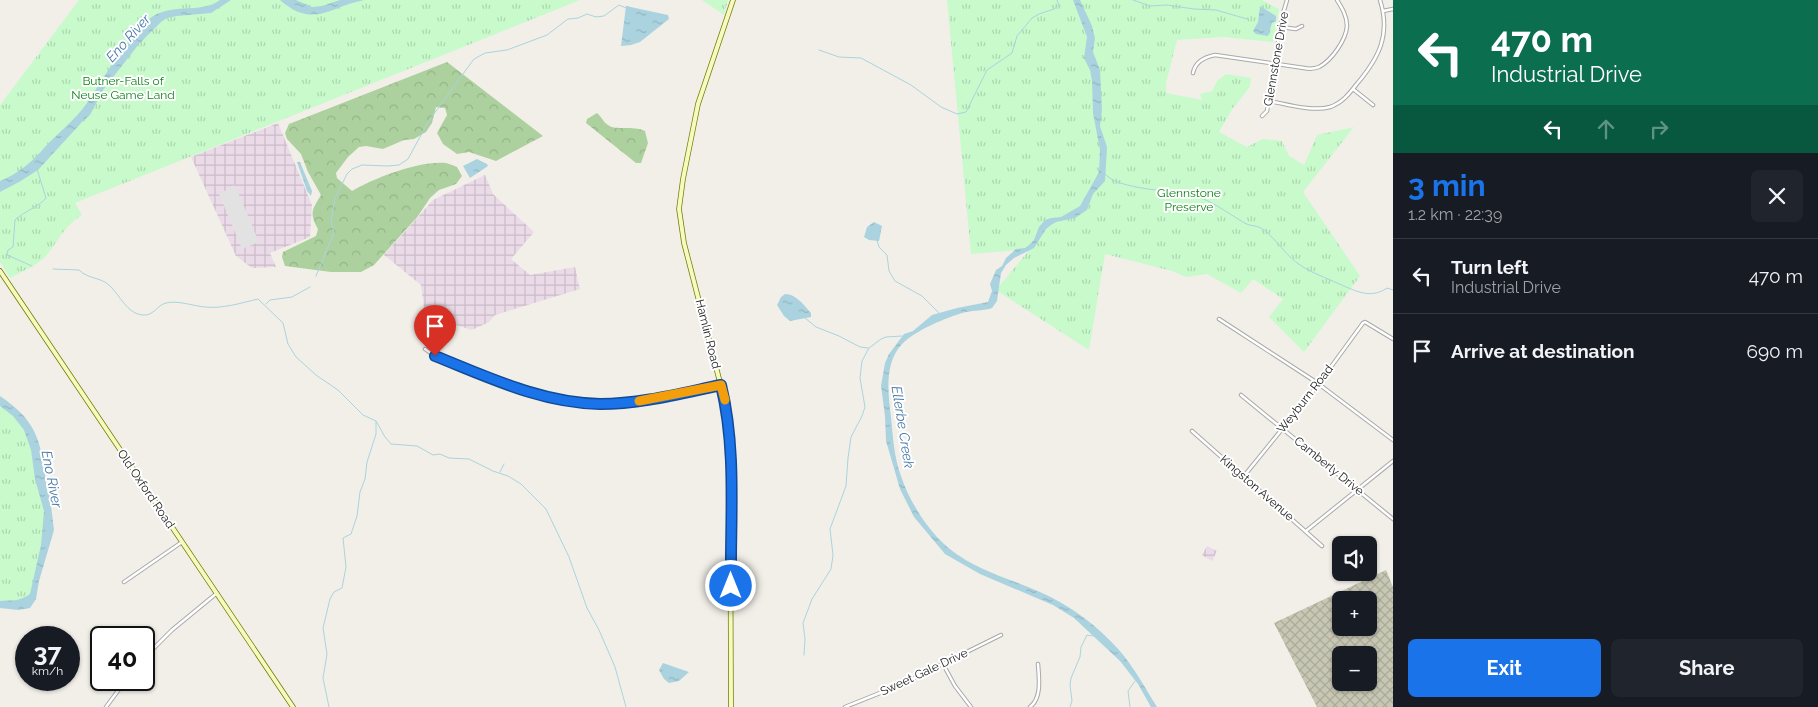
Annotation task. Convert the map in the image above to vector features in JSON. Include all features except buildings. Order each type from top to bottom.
[{"type":"street","name":"Hamlin Road","points":[[731,707],[731,458],[727,415],[684,243],[679,204],[682,179],[698,104],[733,0]]},
{"type":"street","name":"Glennstone Drive","points":[[1262,116],[1267,111],[1280,27],[1287,0]]},
{"type":"street","points":[[1193,73],[1197,63],[1215,55],[1311,69],[1316,68],[1326,62],[1342,42],[1346,32],[1346,20],[1337,0]]},
{"type":"street","points":[[1269,101],[1314,108],[1325,108],[1340,102],[1353,89],[1380,50],[1384,35],[1383,11],[1380,0]]},
{"type":"street","points":[[1383,11],[1393,9]]},
{"type":"street","points":[[1280,27],[1296,29],[1302,26]]},
{"type":"street","points":[[1353,89],[1373,105]]},
{"type":"street","name":"Old Oxford Road","points":[[0,271],[293,707]]},
{"type":"street","points":[[1219,319],[1319,384],[1393,440]]},
{"type":"street","name":"Weyburn Road","points":[[1244,476],[1319,384],[1365,322],[1393,339]]},
{"type":"street","points":[[425,349],[435,356],[527,392],[552,398],[589,403],[604,404],[644,401],[721,385]]},
{"type":"street","name":"Camberly Drive","points":[[1241,395],[1393,519]]},
{"type":"street","name":"Kingston Avenue","points":[[1192,431],[1322,546]]},
{"type":"street","points":[[1306,531],[1393,461]]},
{"type":"street","points":[[124,582],[182,542]]},
{"type":"street","points":[[155,647],[168,633],[217,593]]},
{"type":"street","name":"Sweet Gale Drive","points":[[845,707],[900,686],[1001,635]]},
{"type":"street","points":[[943,664],[955,686],[970,707]]},
{"type":"street","points":[[1030,707],[1035,701],[1038,691],[1038,664]]},
{"type":"street","points":[[106,707],[118,691]]},
{"type":"shaded area","points":[[278,123],[312,205],[310,237],[270,253],[276,267],[252,268],[236,256],[191,157]]},
{"type":"shaded area","points":[[485,175],[493,194],[534,232],[511,259],[530,275],[575,267],[580,289],[495,315],[489,322],[472,330],[425,315],[421,285],[384,255],[433,200]]},
{"type":"shaded area","points":[[235,185],[259,242],[242,249],[219,194]]},
{"type":"shaded area","points":[[1207,546],[1217,551],[1212,561],[1202,555]]},
{"type":"shaded area","points":[[1386,570],[1393,587],[1393,707],[1317,707],[1274,623],[1332,596],[1332,636],[1377,636],[1377,591],[1342,591],[1363,581],[1377,581],[1377,574]]},
{"type":"green space","name":"Butner-Falls of Neuse Game Land","points":[[79,0],[580,0],[75,203],[82,215],[65,230],[45,257],[33,266],[10,278],[0,262],[0,105]]},
{"type":"green space","points":[[702,0],[728,0],[724,15]]},
{"type":"green space","name":"Glennstone Preserve","points":[[947,0],[1262,0],[1279,9],[1273,42],[1223,37],[1177,40],[1166,83],[1166,93],[1202,100],[1200,94],[1212,91],[1217,81],[1226,74],[1251,78],[1250,87],[1233,108],[1219,132],[1247,147],[1263,139],[1282,141],[1289,156],[1304,165],[1317,135],[1354,127],[1303,192],[1360,276],[1304,352],[1269,317],[1283,299],[1253,279],[1241,293],[1207,274],[1186,277],[1172,271],[1105,254],[1089,350],[996,290],[1030,249],[971,254]]},
{"type":"green space","points":[[447,62],[543,136],[496,161],[469,152],[457,154],[443,144],[437,133],[447,115],[445,108],[436,107],[432,123],[426,132],[414,139],[404,140],[383,149],[366,146],[359,147],[348,157],[336,173],[337,178],[352,191],[372,181],[411,167],[423,164],[446,163],[457,167],[462,176],[456,184],[439,190],[430,198],[418,216],[374,265],[361,272],[331,272],[285,266],[282,257],[283,252],[316,236],[318,229],[313,219],[313,212],[315,204],[321,195],[308,172],[301,154],[287,139],[285,133],[289,124]]},
{"type":"green space","points":[[597,113],[611,127],[635,128],[645,131],[648,143],[641,163],[636,163],[586,123],[587,119]]},
{"type":"green space","points":[[0,401],[25,421],[48,528],[33,594],[25,605],[0,605]]},
{"type":"water","points":[[220,0],[231,0],[211,13],[177,16],[167,18],[161,22],[139,44],[103,90],[90,115],[38,170],[0,192],[0,181],[13,175],[30,163],[82,109],[131,38],[148,20],[166,11],[203,7]]},
{"type":"water","points":[[280,0],[296,0],[312,7],[340,0],[364,0],[312,15],[292,9]]},
{"type":"water","points":[[1073,0],[1080,0],[1092,26],[1095,38],[1093,52],[1100,70],[1102,110],[1100,126],[1107,147],[1105,181],[1093,194],[1087,210],[1075,218],[1051,225],[1046,229],[1034,248],[1014,258],[1006,265],[1001,273],[997,301],[992,308],[966,312],[950,317],[923,329],[902,344],[892,360],[889,379],[893,439],[895,454],[904,484],[922,519],[934,534],[962,558],[987,571],[1051,597],[1083,617],[1111,641],[1134,670],[1157,707],[1151,707],[1138,684],[1120,661],[1074,618],[1053,605],[980,574],[945,554],[914,517],[900,489],[886,441],[881,386],[885,363],[889,354],[904,334],[913,331],[932,315],[988,302],[992,291],[990,284],[996,270],[1002,266],[1006,258],[1016,249],[1025,248],[1029,245],[1034,240],[1039,227],[1045,220],[1061,217],[1080,206],[1099,172],[1100,150],[1093,113],[1092,81],[1090,70],[1084,58],[1087,37]]},
{"type":"water","points":[[626,6],[668,15],[669,19],[640,42],[621,46]]},
{"type":"water","points":[[1260,6],[1276,16],[1276,21],[1272,23],[1268,36],[1256,34],[1253,31],[1258,22]]},
{"type":"water","points":[[477,159],[488,166],[470,178],[463,166]]},
{"type":"water","points":[[297,162],[300,162],[312,191],[311,196],[307,191]]},
{"type":"water","points":[[874,222],[882,226],[879,241],[869,240],[864,237],[867,227]]},
{"type":"water","points":[[785,294],[800,300],[811,313],[811,317],[790,321],[784,316],[777,305]]},
{"type":"water","points":[[0,396],[23,416],[31,425],[36,436],[43,460],[54,530],[39,581],[36,599],[30,608],[18,610],[0,608],[0,601],[19,599],[30,594],[41,545],[44,511],[35,479],[31,450],[24,430],[13,416],[0,406]]},
{"type":"water","points":[[663,663],[689,672],[679,681],[669,683],[664,679],[659,670]]},
{"type":"waterway","points":[[819,50],[839,57],[861,58],[911,85],[941,107],[957,114],[966,112],[987,70],[1012,53],[1017,36],[1032,18],[1054,9],[1059,5],[1057,0]]},
{"type":"waterway","points":[[1133,0],[1150,6],[1167,5],[1216,10],[1247,19]]},
{"type":"waterway","points":[[316,276],[334,232],[331,222],[335,198],[347,174],[352,169],[362,165],[399,165],[408,159],[428,122],[474,59],[485,53],[507,50],[547,35],[568,19],[578,18],[587,14],[596,17],[604,16],[619,5],[626,8]]},
{"type":"waterway","points":[[32,266],[7,255],[8,250],[13,247],[15,220],[46,198],[37,169]]},
{"type":"waterway","points":[[1105,174],[1121,183],[1146,189],[1183,193],[1206,200],[1245,223],[1265,230],[1301,266],[1362,293],[1381,292],[1387,288],[1393,290]]},
{"type":"waterway","points":[[877,240],[879,247],[887,255],[889,271],[895,281],[922,296],[939,313]]},
{"type":"waterway","points":[[53,269],[79,270],[86,275],[105,282],[128,308],[137,314],[143,315],[150,314],[163,304],[171,302],[218,307],[258,299],[283,323],[288,344],[296,357],[316,375],[338,390],[363,415],[376,421],[391,444],[417,446],[433,455],[440,454],[449,458],[469,459],[508,476],[521,484],[546,509],[569,557],[587,608],[615,667],[626,707]]},
{"type":"waterway","points":[[266,304],[270,300],[292,297],[310,287]]},
{"type":"waterway","points":[[805,318],[816,327],[860,347],[868,348]]},
{"type":"waterway","points":[[804,655],[803,623],[812,599],[831,569],[833,555],[830,529],[846,486],[851,437],[865,407],[860,378],[862,361],[869,348],[881,339],[902,336]]},
{"type":"waterway","points":[[329,707],[323,678],[327,654],[323,628],[330,599],[334,592],[342,588],[346,567],[343,538],[351,534],[357,516],[360,492],[376,434],[376,422]]},
{"type":"waterway","points":[[500,472],[504,464]]},
{"type":"waterway","points":[[1070,707],[1072,701],[1071,678],[1080,657],[1081,647],[1087,635],[1093,636]]},
{"type":"waterway","points":[[1130,707],[1128,691],[1135,681]]},
{"type":"slow traffic","points":[[639,401],[721,385],[725,400]]},
{"type":"route","points":[[435,356],[527,392],[552,398],[589,403],[604,404],[644,401],[721,385],[730,438],[731,586]]},
{"type":"water label","name":"Eno River","points":[[128,38]]},
{"type":"water label","name":"Ellerbe Creek","points":[[903,427]]},
{"type":"water label","name":"Eno River","points":[[52,479]]}]
